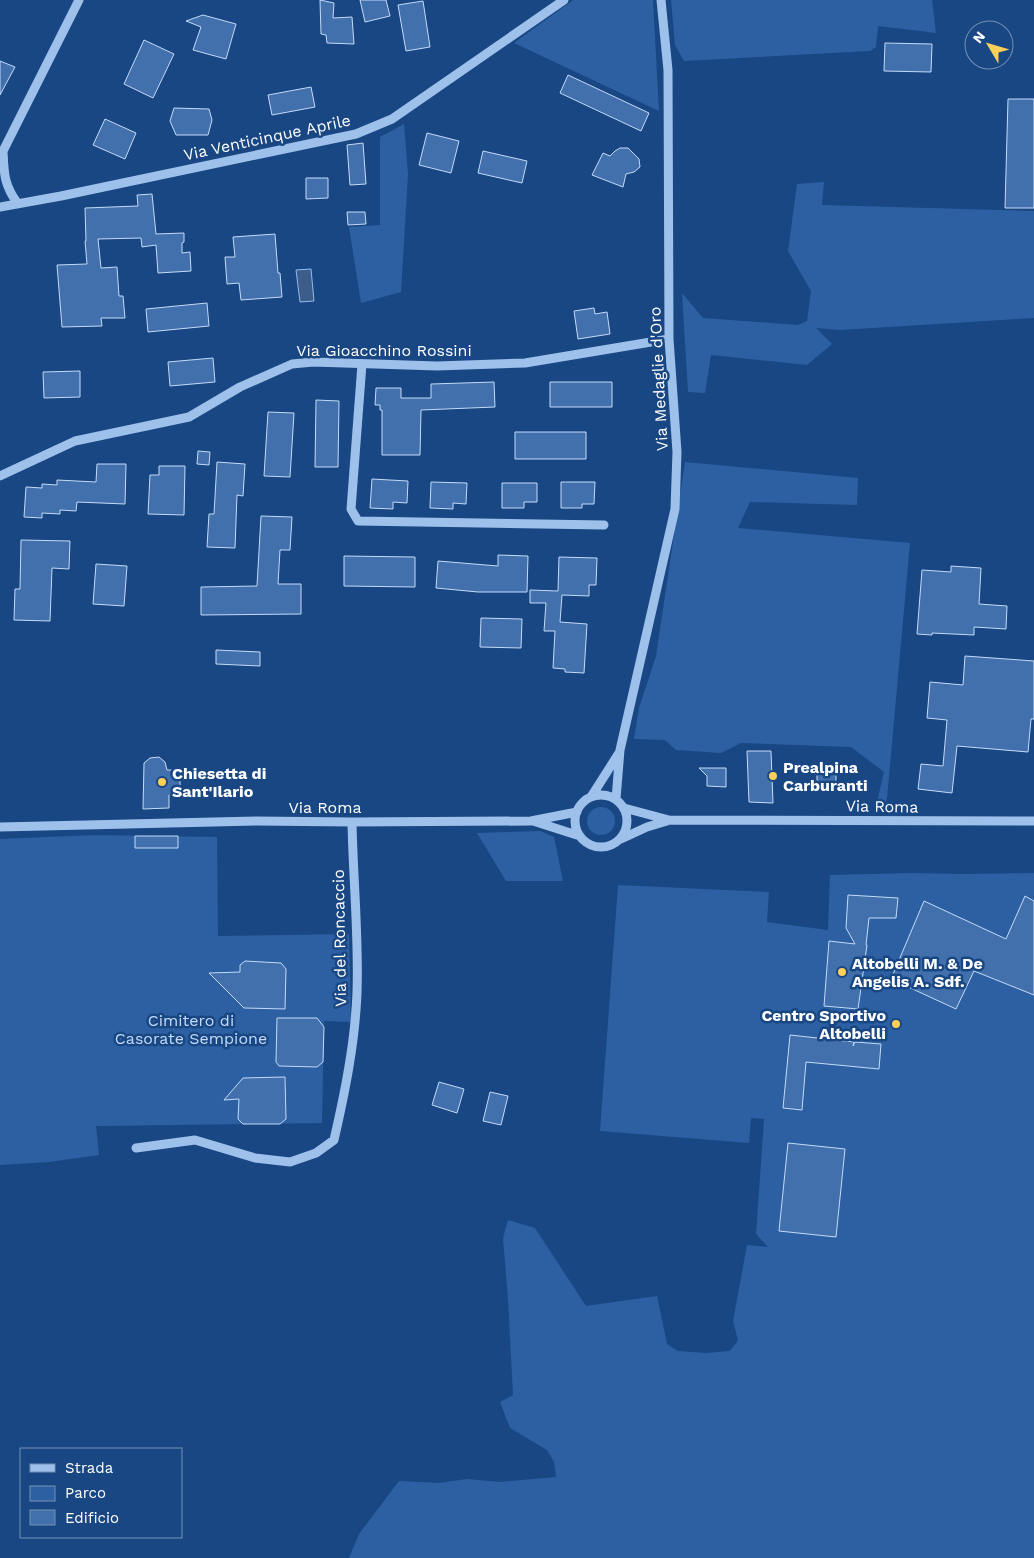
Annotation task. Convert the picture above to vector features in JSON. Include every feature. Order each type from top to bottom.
[{"type":"street","points":[[18,204],[9,191],[4,177],[2,153],[79,0]]},
{"type":"street","name":"Via Venticinque Aprile","points":[[0,207],[320,143],[356,134],[392,118],[564,0]]},
{"type":"street","name":"Via Medaglie d'Oro","points":[[616,799],[620,750],[675,509],[677,452],[669,339],[668,70],[661,0]]},
{"type":"street","name":"Via Gioacchino Rossini","points":[[0,476],[75,441],[189,417],[240,387],[292,364],[313,362],[437,366],[525,363],[669,339]]},
{"type":"street","points":[[362,364],[351,509],[358,522],[604,526]]},
{"type":"street","name":"Via Medaglie d'Oro","points":[[590,797],[620,750]]},
{"type":"street","points":[[580,836],[576,828],[577,812],[582,803],[590,797],[599,794],[608,795],[616,799],[624,808],[627,816],[627,825],[619,840]]},
{"type":"street","name":"Via Roma","points":[[624,808],[669,820],[1034,821]]},
{"type":"street","name":"Via Roma","points":[[0,827],[256,821],[530,820],[577,812]]},
{"type":"street","name":"Via Roma","points":[[530,820],[580,836],[594,846],[603,847],[612,845],[647,827],[669,820]]},
{"type":"street","name":"Via del Roncaccio","points":[[136,1148],[195,1140],[255,1158],[290,1162],[316,1152],[334,1140],[350,1068],[356,1004],[358,951],[352,822]]},
{"type":"green space","points":[[573,0],[653,0],[659,111],[514,43]]},
{"type":"green space","points":[[671,0],[932,0],[936,33],[878,26],[876,47],[870,51],[684,61],[675,45]]},
{"type":"green space","points":[[404,124],[408,174],[401,292],[361,303],[349,227],[380,225],[380,137]]},
{"type":"green space","points":[[824,182],[822,205],[1034,211],[1034,318],[840,330],[816,328],[832,344],[807,365],[711,355],[705,393],[688,392],[682,293],[703,318],[798,325],[807,321],[811,291],[788,251],[797,184]]},
{"type":"green space","points":[[685,462],[858,478],[857,505],[750,502],[738,528],[910,543],[887,799],[883,810],[875,810],[884,772],[851,747],[741,743],[721,753],[676,750],[665,740],[634,739],[639,708],[656,656]]},
{"type":"green space","points":[[601,807],[611,811],[615,821],[611,831],[601,835],[591,831],[587,821],[591,811]]},
{"type":"green space","points":[[540,831],[554,837],[563,881],[506,881],[477,833]]},
{"type":"green space","name":"Cimitero di Casorate Sempione","points":[[95,835],[217,837],[218,936],[349,934],[351,1022],[324,1021],[322,1123],[96,1126],[99,1155],[49,1162],[0,1165],[0,839]]},
{"type":"green space","points":[[1034,873],[1034,1558],[349,1558],[359,1534],[399,1481],[439,1483],[467,1479],[499,1482],[556,1477],[554,1462],[547,1450],[510,1428],[500,1402],[513,1395],[503,1238],[508,1220],[535,1228],[586,1306],[657,1296],[667,1344],[678,1351],[706,1353],[730,1351],[738,1340],[733,1321],[747,1245],[768,1247],[756,1234],[764,1119],[751,1118],[749,1143],[600,1131],[618,885],[769,892],[767,922],[828,930],[830,875]]},
{"type":"shaded area","points":[[311,269],[314,301],[300,302],[296,270]]},
{"type":"building","points":[[320,0],[334,3],[333,18],[352,17],[354,44],[327,43],[326,35],[321,34]]},
{"type":"building","points":[[360,0],[386,0],[390,16],[365,22]]},
{"type":"building","points":[[423,1],[430,47],[406,51],[398,5]]},
{"type":"building","points":[[203,15],[236,24],[226,59],[193,50],[201,27],[186,21]]},
{"type":"building","points":[[144,40],[174,54],[153,98],[124,84]]},
{"type":"building","points":[[885,43],[932,44],[931,72],[884,71]]},
{"type":"building","points":[[0,61],[15,67],[0,95]]},
{"type":"building","points":[[568,75],[649,113],[641,131],[560,93]]},
{"type":"building","points":[[311,87],[315,107],[272,115],[268,95]]},
{"type":"building","points":[[1008,99],[1034,99],[1034,208],[1005,208]]},
{"type":"building","points":[[174,108],[209,109],[212,120],[208,135],[176,135],[170,121]]},
{"type":"building","points":[[105,119],[136,133],[125,159],[93,145]]},
{"type":"building","points":[[427,133],[459,141],[451,173],[419,165]]},
{"type":"building","points":[[363,143],[366,184],[350,185],[347,145]]},
{"type":"building","points":[[620,148],[628,148],[639,159],[640,167],[634,172],[626,174],[623,187],[592,175],[603,153],[610,156]]},
{"type":"building","points":[[483,151],[527,161],[522,183],[478,173]]},
{"type":"building","points":[[306,178],[328,178],[328,198],[306,199]]},
{"type":"building","points":[[152,194],[156,234],[184,233],[182,253],[190,252],[191,271],[158,273],[156,245],[142,247],[141,238],[98,239],[101,268],[117,267],[119,296],[123,296],[125,318],[101,318],[102,326],[62,327],[57,265],[87,264],[85,208],[138,206],[137,195]]},
{"type":"building","points":[[347,212],[365,212],[366,224],[348,225]]},
{"type":"building","points":[[275,234],[282,297],[241,300],[239,283],[227,284],[225,257],[235,257],[233,237]]},
{"type":"building","points":[[207,303],[209,326],[148,332],[146,309]]},
{"type":"building","points":[[594,308],[595,314],[607,312],[610,334],[578,339],[574,311]]},
{"type":"building","points":[[213,358],[215,382],[170,386],[168,362]]},
{"type":"building","points":[[80,371],[80,397],[44,398],[43,372]]},
{"type":"building","points":[[494,382],[495,407],[421,410],[420,455],[382,455],[382,410],[380,410],[380,405],[375,405],[376,388],[401,388],[401,398],[431,398],[431,384]]},
{"type":"building","points":[[550,382],[612,382],[612,407],[550,407]]},
{"type":"building","points":[[316,400],[339,401],[338,467],[315,467]]},
{"type":"building","points":[[268,412],[294,413],[290,477],[264,476]]},
{"type":"building","points":[[515,432],[586,432],[586,459],[515,459]]},
{"type":"building","points":[[198,451],[210,452],[209,465],[197,464]]},
{"type":"building","points":[[217,462],[245,464],[243,496],[237,495],[235,548],[207,547],[209,514],[214,514]]},
{"type":"building","points":[[97,464],[126,464],[125,504],[77,502],[76,511],[60,510],[60,514],[42,513],[42,518],[24,517],[26,487],[42,488],[42,484],[57,485],[57,480],[96,482]]},
{"type":"building","points":[[159,466],[185,466],[184,515],[148,514],[150,475],[159,475]]},
{"type":"building","points":[[372,479],[408,481],[407,503],[393,502],[393,509],[370,508]]},
{"type":"building","points":[[431,482],[467,483],[466,504],[453,503],[453,509],[430,508]]},
{"type":"building","points":[[561,482],[595,482],[594,504],[582,504],[582,508],[561,508]]},
{"type":"building","points":[[502,483],[537,483],[537,502],[524,502],[524,508],[502,508]]},
{"type":"building","points":[[261,516],[292,517],[290,550],[280,550],[278,584],[301,584],[301,614],[201,615],[201,587],[257,586]]},
{"type":"building","points":[[21,540],[70,541],[69,569],[52,568],[50,621],[14,620],[15,589],[20,589]]},
{"type":"building","points":[[498,555],[528,556],[527,592],[478,592],[436,588],[438,561],[498,566]]},
{"type":"building","points":[[344,556],[415,557],[415,587],[344,586]]},
{"type":"building","points":[[559,557],[597,558],[596,585],[589,585],[589,596],[562,595],[560,622],[587,624],[584,673],[565,672],[565,669],[553,668],[555,631],[544,631],[546,603],[530,603],[530,590],[558,591]]},
{"type":"building","points":[[96,564],[127,566],[124,606],[93,604]]},
{"type":"building","points":[[951,566],[981,568],[979,604],[1007,606],[1006,629],[974,627],[974,635],[917,634],[922,570],[951,572]]},
{"type":"building","points":[[481,618],[522,619],[521,648],[480,647]]},
{"type":"building","points":[[216,650],[260,652],[260,666],[216,664]]},
{"type":"building","points":[[965,656],[1034,661],[1034,719],[1031,719],[1028,752],[957,746],[952,793],[918,789],[921,764],[943,766],[947,720],[927,718],[930,682],[963,685]]},
{"type":"building","points":[[747,751],[771,751],[773,803],[749,802]]},
{"type":"building","name":"Chiesetta di Sant'Ilario","points":[[159,757],[165,762],[167,770],[180,770],[180,794],[169,795],[169,808],[143,809],[144,763],[150,758]]},
{"type":"building","points":[[817,767],[836,767],[836,786],[817,785]]},
{"type":"building","points":[[699,768],[726,768],[726,787],[707,786],[707,776]]},
{"type":"building","points":[[135,836],[178,836],[178,848],[135,848]]},
{"type":"building","points":[[848,895],[898,898],[896,918],[869,918],[858,1009],[824,1006],[829,941],[855,944],[846,928]]},
{"type":"building","points":[[1025,896],[1034,901],[1034,995],[974,971],[956,1009],[891,979],[924,901],[1006,939]]},
{"type":"building","points":[[245,961],[281,963],[286,969],[285,1009],[244,1008],[209,973],[240,972],[240,965]]},
{"type":"building","points":[[277,1018],[317,1018],[324,1027],[323,1062],[317,1067],[279,1066],[276,1062]]},
{"type":"building","points":[[790,1035],[854,1042],[853,1046],[855,1042],[881,1044],[879,1069],[806,1062],[802,1110],[783,1108]]},
{"type":"building","points":[[285,1077],[286,1119],[280,1124],[243,1124],[238,1119],[239,1099],[224,1100],[243,1078]]},
{"type":"building","points":[[439,1082],[464,1089],[457,1113],[432,1105]]},
{"type":"building","points":[[490,1092],[508,1096],[501,1125],[483,1121]]},
{"type":"building","points":[[788,1143],[845,1149],[836,1237],[779,1231]]},
{"type":"place","name":"Prealpina Carburanti","points":[[773,776]]},
{"type":"place","name":"Chiesetta di Sant'Ilario","points":[[162,782]]},
{"type":"place","name":"Altobelli M. & De Angelis A. Sdf.","points":[[842,972]]},
{"type":"place","name":"Centro Sportivo Altobelli","points":[[896,1024]]}]
